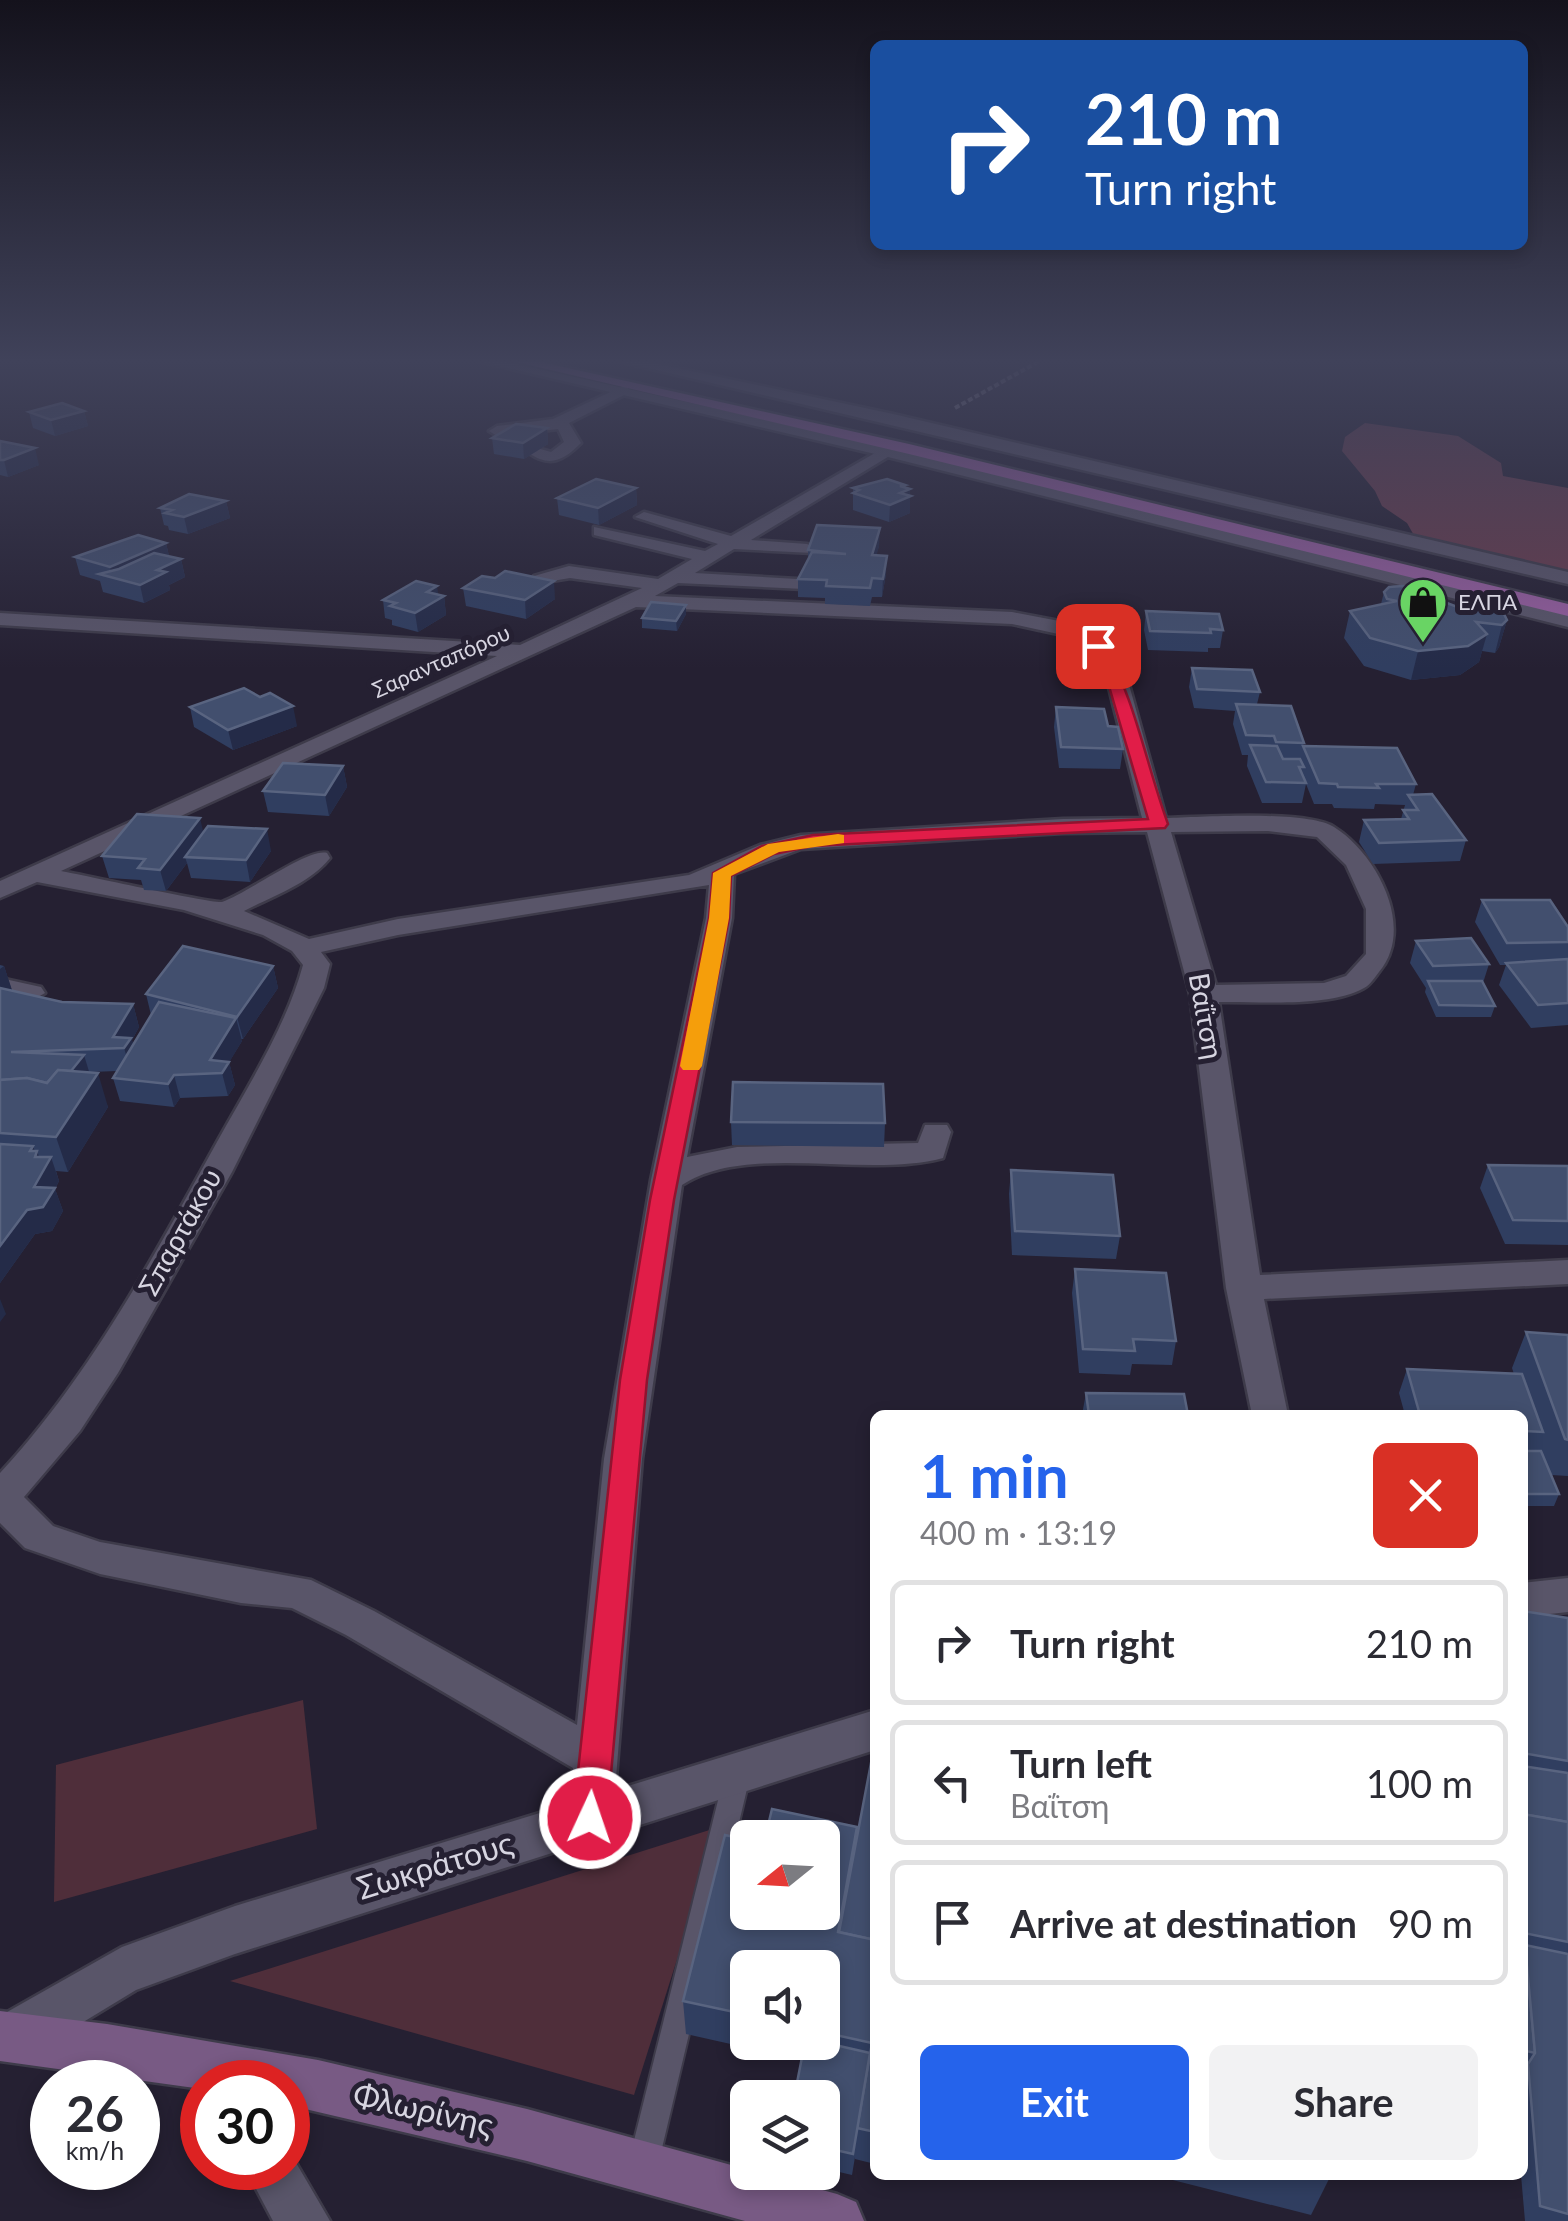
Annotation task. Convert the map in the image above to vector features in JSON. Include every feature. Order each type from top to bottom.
[{"type":"main road","points":[[962,462],[1568,610]]},
{"type":"main road","name":"Φλωρίνης","points":[[5,2037],[95,2046],[180,2063]]},
{"type":"main road","name":"Φλωρίνης","points":[[310,2090],[514,2131],[837,2221]]},
{"type":"street","name":"Σαρανταπόρου","points":[[0,890],[669,588],[700,556],[733,544],[872,462]]},
{"type":"street","points":[[927,462],[1568,621]]},
{"type":"street","points":[[1074,462],[1568,578]]},
{"type":"street","points":[[644,517],[802,567]]},
{"type":"street","points":[[691,529],[700,556]]},
{"type":"street","points":[[600,531],[700,556],[802,567]]},
{"type":"street","points":[[541,580],[569,572],[669,588],[802,567]]},
{"type":"street","name":"Βαΐτση","points":[[669,588],[845,610],[1012,618],[1062,626],[1083,634],[1107,658],[1159,824],[1204,994],[1243,1288],[1269,1410]]},
{"type":"street","points":[[0,619],[524,652]]},
{"type":"street","points":[[32,874],[221,912],[262,924],[303,948],[398,928],[676,886],[722,873],[768,850],[813,841],[1159,824],[1268,824],[1324,831],[1356,860],[1379,909],[1379,955],[1356,982],[1302,994],[1250,990],[1204,994]]},
{"type":"street","points":[[221,912],[289,879],[318,858]]},
{"type":"street","points":[[590,1818],[623,1459],[667,1180],[719,918],[722,873]]},
{"type":"street","name":"Σπαρτάκου","points":[[0,1498],[44,1450],[91,1388],[252,1105],[314,984],[316,964],[303,948]]},
{"type":"street","points":[[0,986],[31,993]]},
{"type":"street","points":[[667,1180],[698,1164],[764,1154],[881,1156],[932,1151],[936,1132]]},
{"type":"street","points":[[1243,1288],[1568,1272]]},
{"type":"street","points":[[0,1498],[39,1537],[100,1558],[241,1586],[296,1592],[402,1647],[594,1757]]},
{"type":"street","points":[[1528,1599],[1568,1595]]},
{"type":"street","name":"Σωκράτους","points":[[5,2037],[122,1971],[235,1930],[870,1731]]},
{"type":"street","points":[[281,2190],[303,2221]]},
{"type":"lane","points":[[643,2165],[738,1771]]},
{"type":"shaded area","points":[[1351,462],[1499,462],[1503,476],[1568,488],[1568,570],[1554,572],[1416,539],[1407,523],[1382,506]]},
{"type":"shaded area","points":[[303,1700],[317,1829],[54,1902],[56,1765]]},
{"type":"shaded area","points":[[719,1827],[634,2095],[230,1981]]},
{"type":"building","points":[[596,479],[636,488],[598,508],[557,498]]},
{"type":"building","points":[[887,479],[905,485],[900,486],[910,489],[900,493],[911,496],[890,505],[853,493],[859,490],[853,488]]},
{"type":"building","points":[[189,494],[226,501],[184,517],[160,508]]},
{"type":"building","points":[[817,525],[880,528],[872,555],[887,556],[883,579],[872,578],[870,588],[826,586],[827,580],[798,579],[812,552],[846,554],[808,550]]},
{"type":"building","points":[[138,535],[166,543],[110,567],[75,557]]},
{"type":"building","points":[[154,553],[181,559],[157,570],[166,572],[140,585],[99,574],[119,569]]},
{"type":"building","points":[[505,571],[554,581],[525,600],[463,588],[482,576],[495,578]]},
{"type":"building","points":[[416,581],[437,586],[427,592],[444,596],[415,613],[383,600]]},
{"type":"building","points":[[1403,586],[1465,610],[1485,608],[1503,612],[1507,620],[1502,625],[1476,622],[1487,634],[1468,646],[1418,651],[1370,638],[1350,611],[1397,601],[1387,599],[1384,592],[1389,587]]},
{"type":"building","points":[[651,602],[686,605],[676,621],[642,618]]},
{"type":"building","points":[[1146,611],[1219,614],[1223,630],[1150,631]]},
{"type":"building","points":[[1192,668],[1252,670],[1260,692],[1197,689]]},
{"type":"building","points":[[244,688],[260,697],[270,693],[293,706],[228,730],[190,707]]},
{"type":"building","points":[[1236,704],[1291,706],[1304,743],[1246,735]]},
{"type":"building","points":[[1056,707],[1104,709],[1108,726],[1118,727],[1123,749],[1061,747]]},
{"type":"building","points":[[1250,745],[1277,746],[1283,759],[1300,759],[1306,783],[1266,782]]},
{"type":"building","points":[[1303,746],[1397,748],[1416,784],[1376,784],[1379,788],[1319,783]]},
{"type":"building","points":[[283,763],[343,766],[325,795],[263,791]]},
{"type":"building","points":[[1432,794],[1466,840],[1379,843],[1364,820],[1409,819],[1403,810],[1418,810],[1408,795]]},
{"type":"building","points":[[137,814],[200,818],[160,870],[138,868],[145,859],[102,856]]},
{"type":"building","points":[[208,826],[267,829],[246,860],[185,857]]},
{"type":"building","points":[[1482,900],[1550,900],[1568,927],[1568,942],[1507,943]]},
{"type":"building","points":[[1471,938],[1489,964],[1433,966],[1416,941]]},
{"type":"building","points":[[183,946],[273,966],[237,1017],[146,994]]},
{"type":"building","points":[[1568,959],[1568,1003],[1538,1005],[1506,963]]},
{"type":"building","points":[[1428,981],[1482,981],[1495,1006],[1439,1005]]},
{"type":"building","points":[[0,988],[62,1002],[133,1004],[113,1037],[131,1038],[124,1048],[11,1052],[84,1055],[71,1071],[58,1070],[47,1083],[27,1078],[0,1080]]},
{"type":"building","points":[[159,1002],[236,1018],[210,1060],[229,1062],[222,1073],[174,1075],[168,1084],[113,1078]]},
{"type":"building","points":[[58,1070],[98,1073],[56,1137],[0,1133],[0,1080],[27,1078],[47,1083]]},
{"type":"building","points":[[733,1082],[883,1084],[885,1123],[731,1122]]},
{"type":"building","points":[[0,1144],[33,1146],[30,1151],[37,1151],[35,1157],[51,1157],[34,1187],[55,1188],[43,1207],[27,1210],[0,1246]]},
{"type":"building","points":[[1488,1165],[1568,1166],[1568,1221],[1513,1220]]},
{"type":"building","points":[[1011,1170],[1113,1175],[1120,1236],[1015,1231]]},
{"type":"building","points":[[1075,1269],[1166,1273],[1176,1341],[1133,1339],[1135,1351],[1083,1349]]},
{"type":"building","points":[[1526,1332],[1568,1335],[1568,1440],[1565,1439]]},
{"type":"building","points":[[1407,1369],[1522,1374],[1543,1432],[1528,1431],[1528,1410],[1419,1410]]},
{"type":"building","points":[[1086,1393],[1184,1394],[1187,1410],[1088,1410]]},
{"type":"building","points":[[1528,1451],[1541,1451],[1559,1494],[1528,1494]]},
{"type":"building","points":[[1528,1612],[1568,1618],[1568,1761],[1528,1754]]},
{"type":"building","points":[[1528,1767],[1568,1773],[1568,1822],[1528,1815]]},
{"type":"building","points":[[870,1768],[870,1939],[839,1932]]},
{"type":"building","points":[[772,1809],[824,1820],[769,1820]]},
{"type":"building","points":[[1528,1815],[1568,1822],[1568,1942],[1528,1934]]},
{"type":"building","points":[[840,1823],[857,1827],[840,1921]]},
{"type":"building","points":[[725,1835],[730,1836],[730,1930],[838,1930],[870,1939],[870,2043],[840,2036],[840,1950],[730,1950],[730,2011],[683,2001]]},
{"type":"building","points":[[1528,1946],[1568,1954],[1568,2214],[1540,2206],[1528,2064],[1535,2053]]},
{"type":"building","points":[[1528,1977],[1535,2053],[1528,2051]]},
{"type":"building","points":[[840,2046],[870,2053],[853,2154],[840,2151],[840,2080],[798,2080],[801,2060],[840,2060]]},
{"type":"building","points":[[870,2054],[870,2131],[857,2128]]},
{"type":"slow traffic","points":[[691,1066],[719,918],[722,873],[775,848],[838,839]]},
{"type":"place","name":"ΕΛΠΑ","points":[[1423,644]]},
{"type":"route","points":[[590,1818],[623,1459],[634,1380],[662,1200],[719,918],[722,873],[768,850],[813,841],[1159,824],[1139,770],[1116,683],[1098,646]]}]
